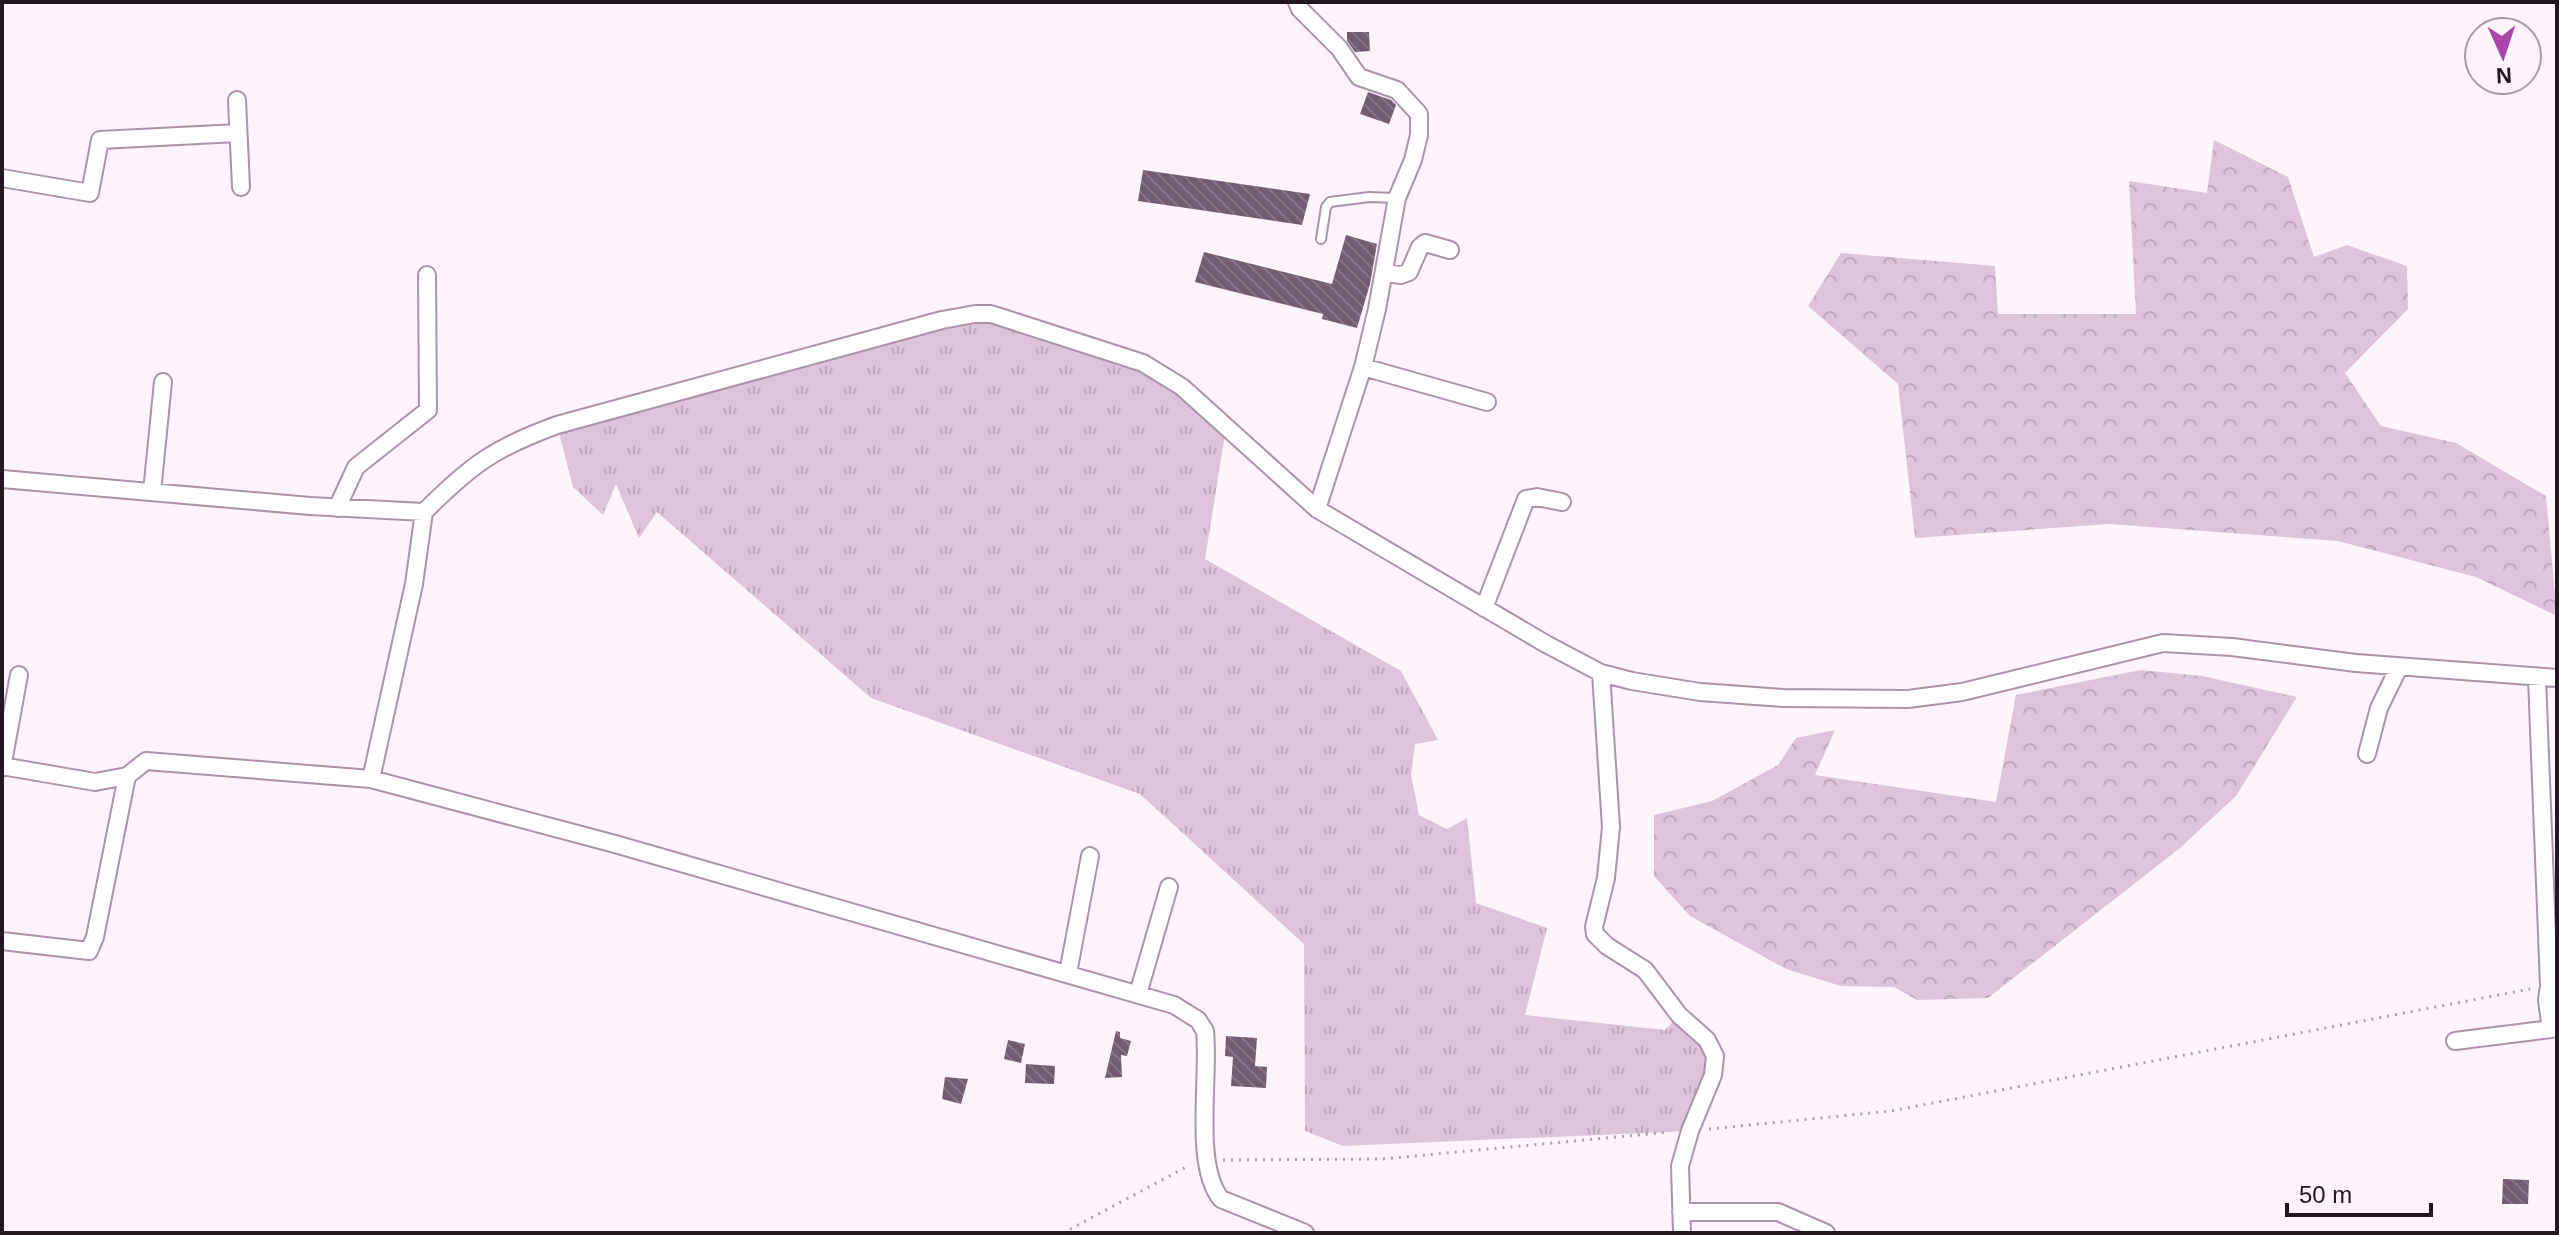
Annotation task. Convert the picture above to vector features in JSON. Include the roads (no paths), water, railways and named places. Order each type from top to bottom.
[{"type":"street","points":[[1297,2],[1300,9],[1339,48],[1359,77],[1397,90],[1419,114],[1419,135],[1413,160],[1397,198],[1363,367],[1317,509]]},
{"type":"street","points":[[237,100],[241,187]]},
{"type":"street","points":[[2,178],[90,193],[100,140],[238,133]]},
{"type":"street","points":[[1384,273],[1401,275],[1409,272],[1420,247],[1425,243],[1450,250]]},
{"type":"street","points":[[337,508],[356,467],[428,410],[427,275]]},
{"type":"street","points":[[371,779],[414,584],[424,512],[458,478],[485,457],[517,440],[557,425],[942,320],[975,314],[1006,318],[1143,363],[1164,374],[1317,509],[1601,673],[1632,681],[1700,692],[1783,698],[1908,699],[1962,692],[2163,643],[2232,647],[2399,667],[2557,678]]},
{"type":"street","points":[[1363,367],[1487,402]]},
{"type":"street","points":[[152,492],[163,382]]},
{"type":"street","points":[[2,479],[337,508],[424,512]]},
{"type":"street","points":[[1484,608],[1526,499],[1537,497],[1562,502]]},
{"type":"street","points":[[2367,754],[2379,708],[2399,667]]},
{"type":"street","points":[[1601,673],[1611,827],[1606,878],[1595,934],[1607,946],[1645,970],[1679,1015],[1712,1048],[1716,1065],[1687,1141],[1679,1185],[1682,1233]]},
{"type":"street","points":[[19,675],[2,766],[95,782],[127,776],[151,760],[371,779],[615,844],[1174,1005],[1198,1020],[1205,1031],[1206,1164],[1211,1188],[1221,1199],[1305,1233]]},
{"type":"street","points":[[2455,1041],[2552,1026],[2548,993],[2537,678]]},
{"type":"street","points":[[2,941],[89,951],[95,937],[127,776]]},
{"type":"street","points":[[1068,973],[1090,856]]},
{"type":"street","points":[[1138,994],[1169,887]]},
{"type":"street","points":[[1681,1212],[1778,1212],[1826,1233]]},
{"type":"lane","points":[[1321,239],[1326,207],[1330,202],[1369,197],[1397,198]]}]
